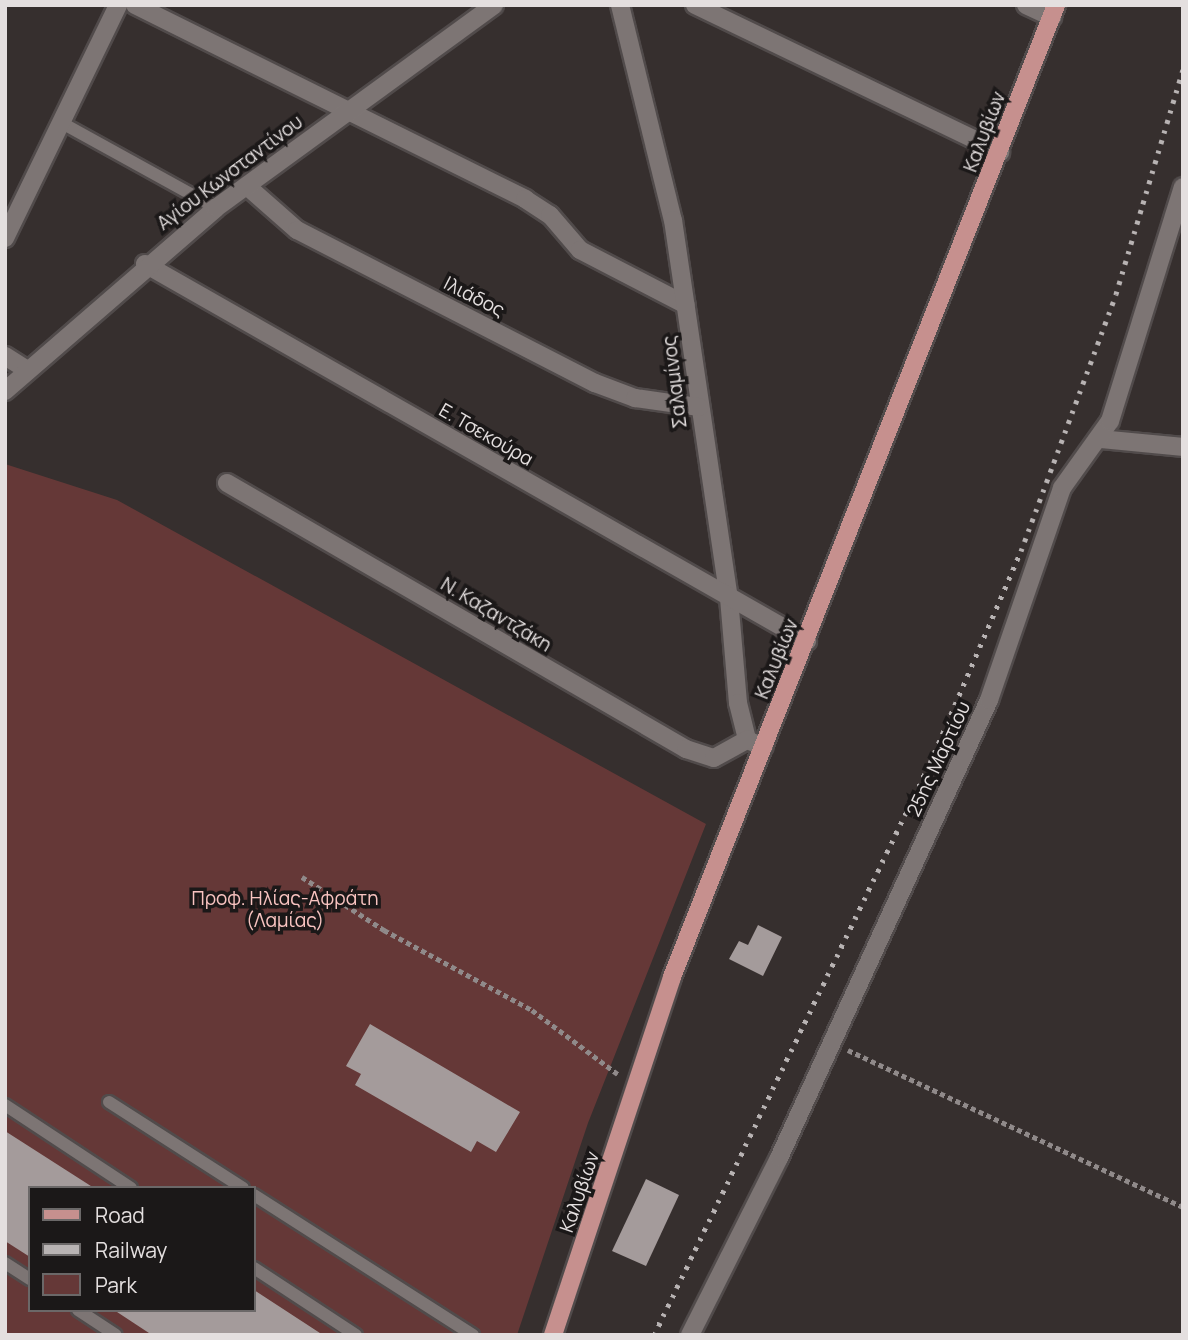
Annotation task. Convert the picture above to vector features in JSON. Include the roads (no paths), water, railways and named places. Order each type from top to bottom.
[{"type":"main road","name":"Καλυβίων","points":[[553,1335],[755,743],[807,641],[1054,11]]},
{"type":"street","points":[[5,238],[118,5]]},
{"type":"street","points":[[135,5],[350,108],[525,199],[550,215],[580,250],[686,305]]},
{"type":"street","name":"Αγίου Κωνσταντίνου","points":[[5,391],[145,264],[350,108],[494,5]]},
{"type":"street","name":"Σαλαμίνος","points":[[620,5],[662,172],[686,305],[729,598],[755,743]]},
{"type":"street","points":[[695,5],[1000,152]]},
{"type":"street","points":[[1026,5],[1054,11]]},
{"type":"street","name":"Ιλιάδος","points":[[247,187],[297,230],[595,383],[635,398],[699,407]]},
{"type":"street","name":"25ης Μαρτίου","points":[[690,1335],[833,1041],[989,700],[1062,488],[1100,439],[1123,387],[1182,196]]},
{"type":"street","name":"Ε. Τσεκούρα","points":[[145,264],[807,641]]},
{"type":"street","points":[[5,356],[27,370]]},
{"type":"street","points":[[1100,439],[1183,447]]},
{"type":"street","name":"Ν. Καζαντζάκη","points":[[227,482],[695,753],[714,758],[755,743]]},
{"type":"lane","points":[[62,123],[216,208]]},
{"type":"lane","points":[[109,1102],[240,1186]]},
{"type":"lane","points":[[5,1105],[128,1186]]},
{"type":"lane","points":[[256,1196],[472,1335]]},
{"type":"lane","points":[[5,1263],[28,1278]]},
{"type":"lane","points":[[256,1269],[356,1335]]},
{"type":"lane","points":[[81,1312],[116,1335]]},
{"type":"railway","points":[[654,1335],[930,763],[1021,551],[1116,294],[1183,69]]},
{"type":"park label","name":"Προφ. Ηλίας-Αφράτη (Λαμίας)","points":[[285,910]]}]
